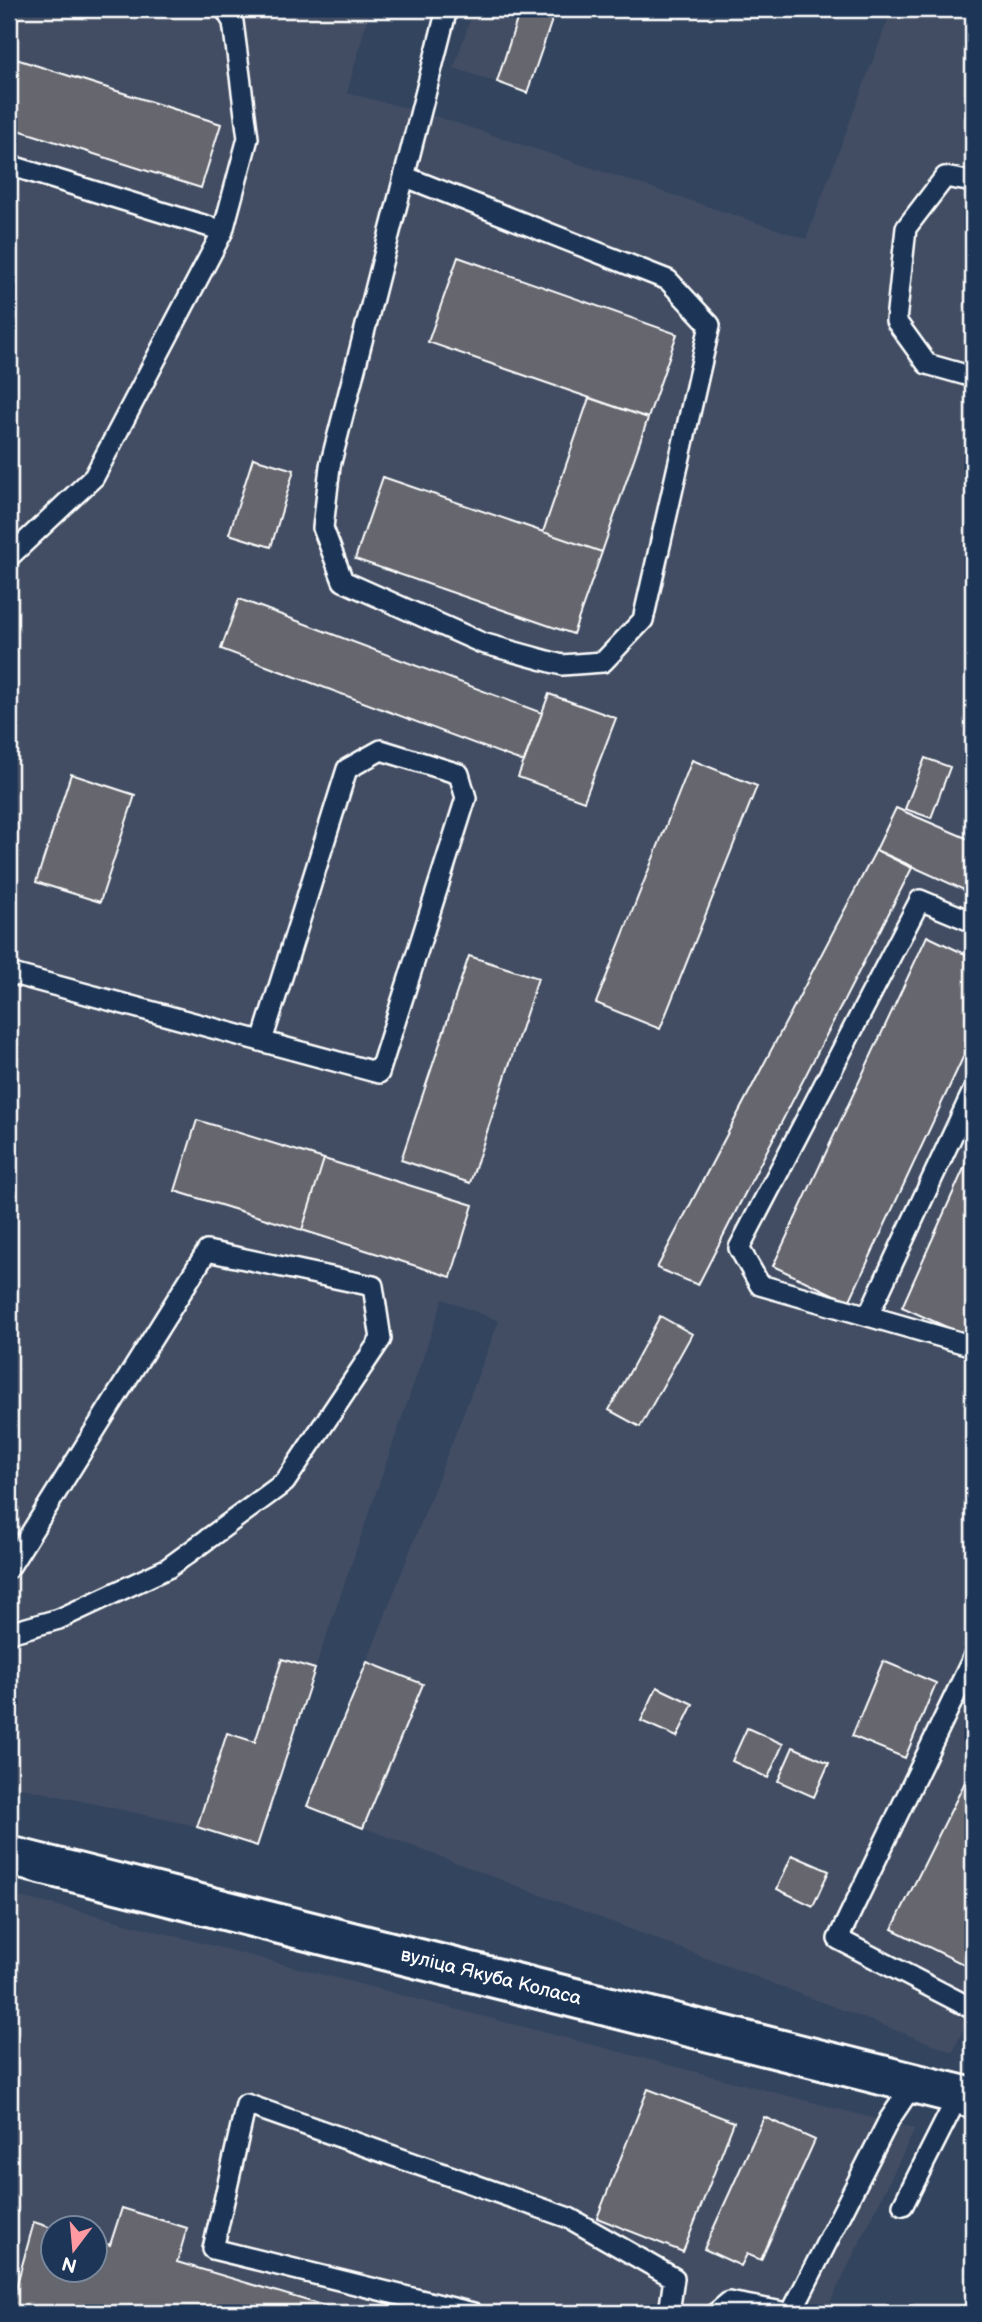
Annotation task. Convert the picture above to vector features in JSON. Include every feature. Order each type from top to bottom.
[{"type":"street","name":"вуліца Якуба Коласа","points":[[9,1856],[966,2096]]},
{"type":"lane","points":[[9,557],[94,477],[223,230],[248,138],[233,22],[225,9]]},
{"type":"lane","points":[[406,177],[668,280],[710,325],[642,620],[603,662],[562,665],[482,643],[343,581],[323,528],[330,466],[447,9]]},
{"type":"lane","points":[[9,165],[223,230]]},
{"type":"lane","points":[[973,182],[945,177],[906,228],[896,321],[928,364],[973,377]]},
{"type":"lane","points":[[9,973],[379,1073],[466,798],[458,774],[381,750],[347,769],[262,1041]]},
{"type":"lane","points":[[973,922],[920,900],[739,1248],[760,1284],[973,1346]]},
{"type":"lane","points":[[867,1315],[973,1091]]},
{"type":"lane","points":[[9,1568],[207,1251],[373,1286],[381,1339],[285,1482],[168,1568],[59,1619],[9,1633]]},
{"type":"lane","points":[[973,1657],[838,1939],[973,2009]]},
{"type":"lane","points":[[716,2313],[729,2302],[789,2313],[889,2120],[914,2083]]},
{"type":"lane","points":[[903,2205],[966,2096]]},
{"type":"lane","points":[[473,2313],[213,2249],[246,2104],[569,2218],[674,2278],[669,2313]]},
{"type":"shaded area","points":[[9,9],[370,9],[347,93],[423,112],[806,239],[892,9],[959,9],[973,15],[973,2007],[953,2052],[307,1806],[367,1662],[499,1321],[443,1299],[257,1846],[191,1825],[9,1785]]},
{"type":"shaded area","points":[[474,9],[556,9],[527,93],[454,68]]},
{"type":"shaded area","points":[[9,1895],[68,1908],[915,2129],[825,2313],[9,2313]]},
{"type":"building","points":[[520,10],[552,20],[527,93],[497,82]]},
{"type":"building","points":[[16,59],[221,124],[201,188],[9,127],[9,84]]},
{"type":"building","points":[[458,257],[677,334],[648,418],[428,342]]},
{"type":"building","points":[[589,398],[648,418],[602,552],[543,532]]},
{"type":"building","points":[[253,458],[294,470],[271,547],[229,534]]},
{"type":"building","points":[[383,477],[602,552],[573,634],[355,559]]},
{"type":"building","points":[[239,599],[542,713],[524,762],[221,649]]},
{"type":"building","points":[[549,694],[616,718],[584,801],[518,777]]},
{"type":"building","points":[[925,758],[950,767],[931,818],[905,809]]},
{"type":"building","points":[[692,760],[757,786],[660,1029],[596,1003]]},
{"type":"building","points":[[71,774],[135,795],[100,902],[36,882]]},
{"type":"building","points":[[896,808],[973,841],[973,894],[876,850]]},
{"type":"building","points":[[876,850],[912,868],[698,1285],[657,1268]]},
{"type":"building","points":[[927,936],[973,958],[973,1036],[849,1302],[773,1266]]},
{"type":"building","points":[[469,956],[538,978],[470,1183],[401,1160]]},
{"type":"building","points":[[197,1120],[324,1159],[302,1230],[175,1191]]},
{"type":"building","points":[[973,1148],[973,1339],[902,1307]]},
{"type":"building","points":[[324,1159],[473,1205],[451,1277],[302,1230]]},
{"type":"building","points":[[660,1316],[692,1334],[640,1427],[609,1410]]},
{"type":"building","points":[[282,1659],[315,1669],[257,1846],[197,1827],[227,1733],[255,1742]]},
{"type":"building","points":[[883,1661],[936,1683],[905,1758],[852,1736]]},
{"type":"building","points":[[367,1662],[423,1684],[363,1828],[307,1806]]},
{"type":"building","points":[[657,1687],[693,1704],[677,1737],[641,1721]]},
{"type":"building","points":[[747,1728],[783,1744],[768,1778],[732,1761]]},
{"type":"building","points":[[793,1747],[829,1763],[814,1797],[778,1781]]},
{"type":"building","points":[[973,1766],[973,1969],[892,1929]]},
{"type":"building","points":[[792,1855],[829,1871],[813,1906],[777,1889]]},
{"type":"building","points":[[648,2089],[734,2122],[683,2252],[597,2218]]},
{"type":"building","points":[[764,2117],[815,2140],[761,2260],[747,2254],[741,2266],[704,2249]]},
{"type":"building","points":[[122,2208],[187,2228],[177,2262],[348,2313],[9,2313],[34,2222],[38,2223],[38,2284],[108,2284],[110,2245]]}]
